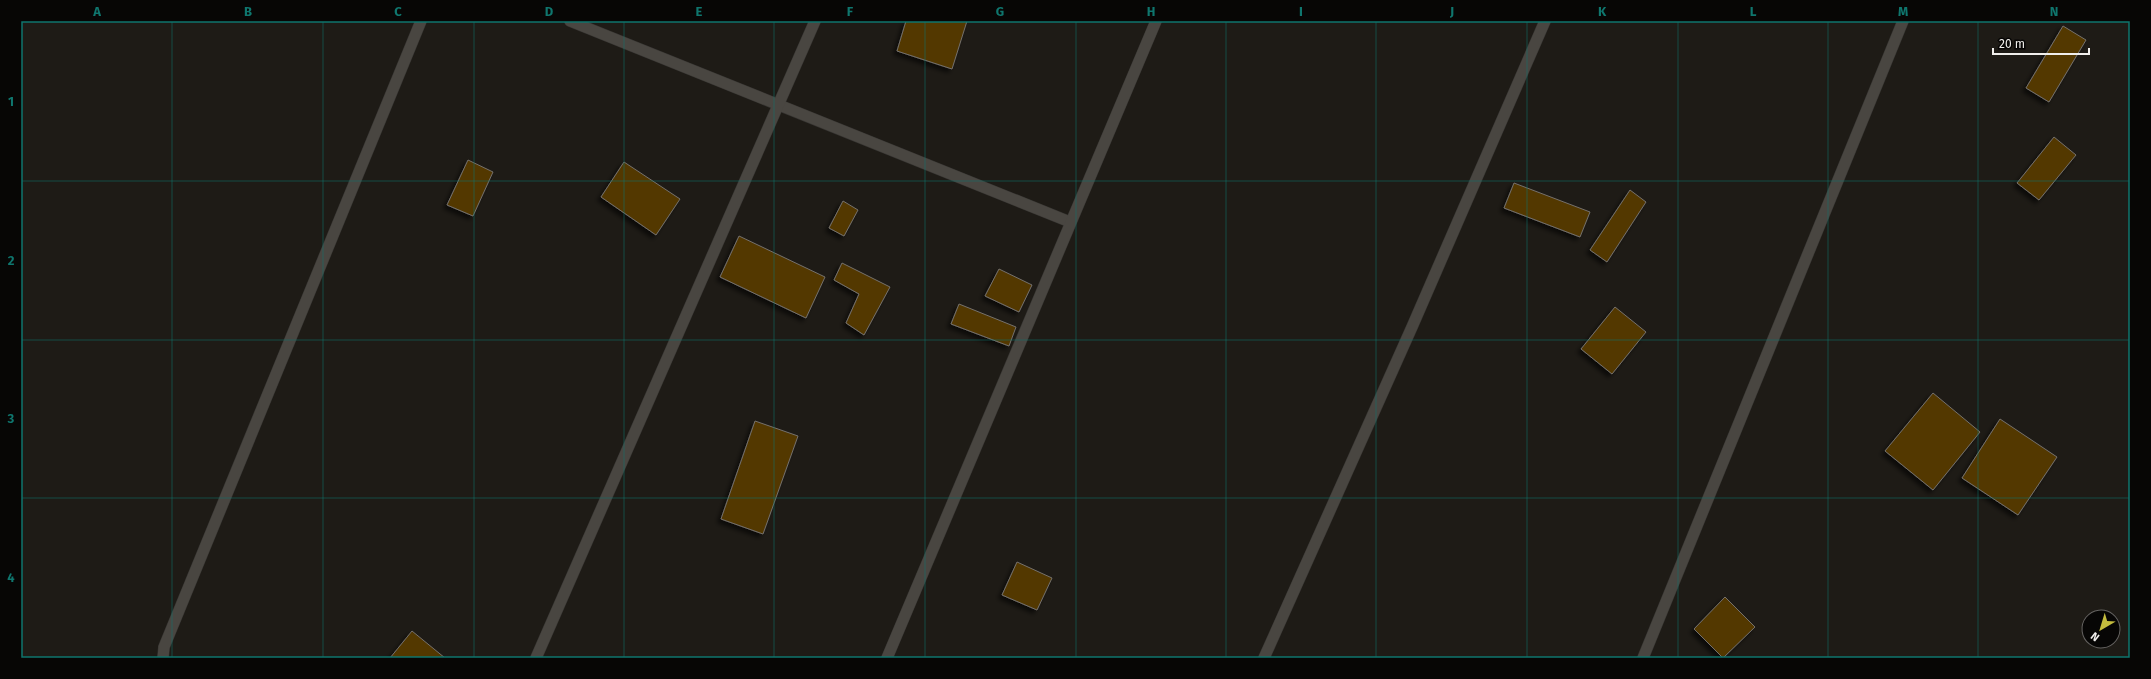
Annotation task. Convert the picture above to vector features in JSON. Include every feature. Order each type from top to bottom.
[{"type":"street","points":[[163,658],[167,639],[421,21]]},
{"type":"street","points":[[570,21],[1070,222]]},
{"type":"street","points":[[536,658],[815,21]]},
{"type":"street","points":[[887,658],[1156,21]]},
{"type":"street","points":[[1264,658],[1412,327],[1544,21]]},
{"type":"street","points":[[1644,658],[1903,21]]},
{"type":"building","points":[[906,21],[967,21],[952,69],[897,51]]},
{"type":"building","points":[[2063,26],[2086,40],[2049,102],[2026,88]]},
{"type":"building","points":[[2054,137],[2076,155],[2039,200],[2017,183]]},
{"type":"building","points":[[468,160],[493,172],[473,216],[447,205]]},
{"type":"building","points":[[624,162],[680,199],[656,235],[601,197]]},
{"type":"building","points":[[1514,183],[1590,212],[1580,237],[1504,208]]},
{"type":"building","points":[[1630,190],[1646,202],[1607,262],[1590,250]]},
{"type":"building","points":[[843,201],[858,210],[844,236],[829,228]]},
{"type":"building","points":[[739,236],[825,277],[806,318],[720,277]]},
{"type":"building","points":[[842,263],[890,287],[864,335],[846,323],[859,294],[834,280]]},
{"type":"building","points":[[999,269],[1032,285],[1019,312],[985,296]]},
{"type":"building","points":[[959,304],[1016,327],[1009,346],[951,324]]},
{"type":"building","points":[[1615,307],[1646,332],[1612,374],[1581,349]]},
{"type":"building","points":[[1933,393],[1980,432],[1933,490],[1885,451]]},
{"type":"building","points":[[2000,419],[2057,457],[2018,515],[1962,478]]},
{"type":"building","points":[[755,421],[798,436],[763,534],[721,519]]},
{"type":"building","points":[[1017,562],[1052,578],[1037,610],[1002,595]]},
{"type":"building","points":[[1725,597],[1755,627],[1723,658],[1694,629]]},
{"type":"building","points":[[412,631],[445,658],[390,658]]}]
